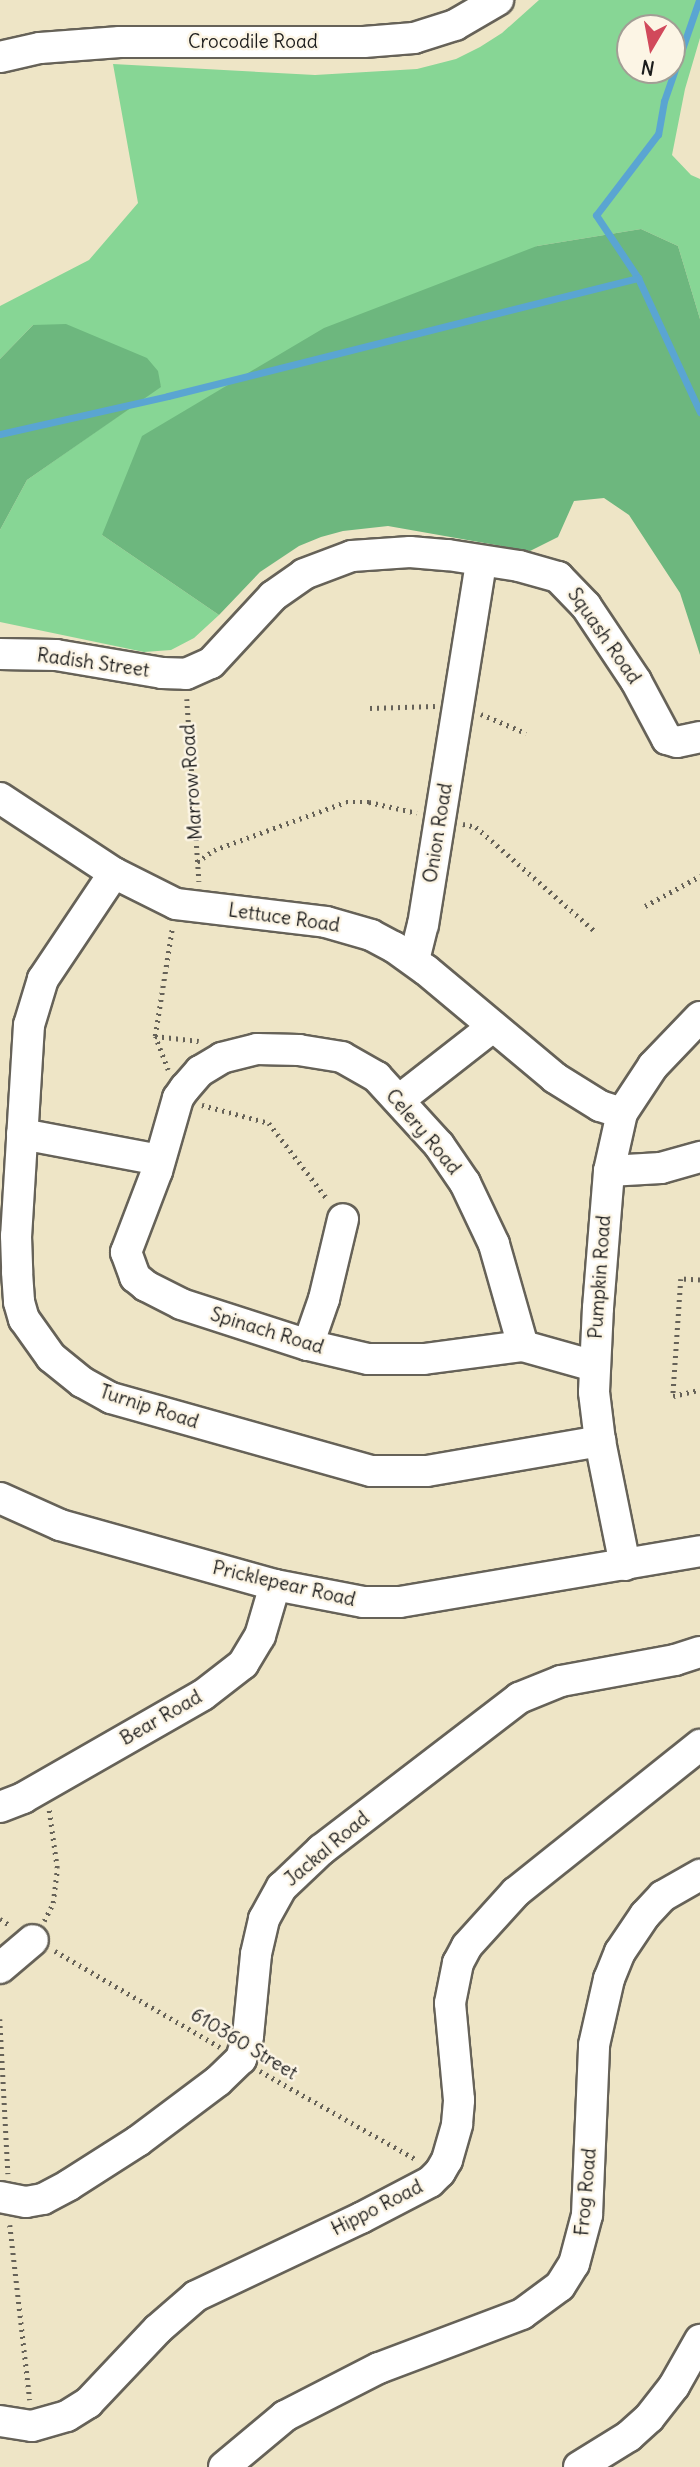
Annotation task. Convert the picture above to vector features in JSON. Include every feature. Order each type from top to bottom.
[{"type":"street","name":"Crocodile Road","points":[[0,57],[40,48],[120,43],[364,42],[414,38],[454,25],[498,0]]},
{"type":"street","points":[[186,674],[211,663],[288,583],[329,563],[352,556],[410,552],[481,562]]},
{"type":"street","name":"Onion Road","points":[[414,960],[440,819],[481,562]]},
{"type":"street","name":"Squash Road","points":[[481,562],[541,571],[558,577],[572,587],[636,681],[667,739],[677,742],[700,737]]},
{"type":"street","name":"Radish Street","points":[[0,654],[55,655],[162,673],[186,674]]},
{"type":"street","name":"Lettuce Road","points":[[4,810],[114,873],[176,904],[326,922],[370,935],[414,960],[491,1028],[574,1091],[622,1113]]},
{"type":"street","name":"Turnip Road","points":[[114,873],[59,953],[34,1001],[29,1025],[16,1236],[19,1302],[24,1319],[51,1357],[82,1382],[111,1398],[371,1471],[427,1471],[600,1441]]},
{"type":"street","name":"Pumpkin Road","points":[[625,1565],[600,1441],[594,1366],[610,1171],[622,1113],[653,1066],[700,1017]]},
{"type":"street","points":[[399,1100],[448,1065],[491,1028]]},
{"type":"street","name":"Celery Road","points":[[178,1098],[200,1071],[222,1058],[257,1049],[299,1050],[342,1057],[377,1077],[439,1145],[480,1210],[494,1244],[523,1346]]},
{"type":"street","name":"Spinach Road","points":[[178,1098],[160,1160],[126,1252],[135,1277],[159,1294],[181,1304],[308,1345],[368,1359],[390,1361],[523,1346],[594,1366]]},
{"type":"street","points":[[22,1134],[160,1160]]},
{"type":"street","points":[[610,1171],[661,1168],[700,1157]]},
{"type":"street","points":[[308,1345],[324,1298],[343,1219]]},
{"type":"street","name":"Pricklepear Road","points":[[0,1498],[60,1525],[327,1598],[400,1602],[700,1551]]},
{"type":"street","name":"Bear Road","points":[[0,1807],[23,1798],[203,1695],[243,1664],[260,1636],[275,1585]]},
{"type":"street","name":"Jackal Road","points":[[241,2059],[252,2007],[262,1928],[272,1902],[296,1871],[519,1698],[561,1681],[676,1660],[700,1651]]},
{"type":"street","name":"Hippo Road","points":[[0,2421],[33,2426],[67,2416],[88,2403],[158,2329],[196,2296],[430,2182],[440,2172],[453,2144],[458,2112],[450,2003],[458,1963],[467,1946],[516,1892],[700,1745]]},
{"type":"street","name":"Frog Road","points":[[224,2467],[285,2416],[379,2368],[522,2314],[561,2286],[574,2264],[587,2215],[594,2045],[609,1979],[620,1952],[645,1914],[663,1896],[700,1875]]},
{"type":"street","points":[[0,1968],[33,1940]]},
{"type":"street","points":[[5,2199],[43,2199],[69,2185],[138,2141],[218,2081],[241,2059]]},
{"type":"street","points":[[579,2467],[629,2436],[649,2418],[674,2386],[700,2340]]},
{"type":"path","name":"Marrow Road","points":[[186,674],[197,862],[214,850],[346,802],[369,802],[475,827],[595,931]]},
{"type":"path","points":[[370,708],[458,705],[526,733]]},
{"type":"path","points":[[645,906],[700,876]]},
{"type":"path","points":[[155,1036],[176,904]]},
{"type":"path","points":[[178,1098],[269,1123],[343,1219]]},
{"type":"path","points":[[700,1280],[681,1279],[673,1396],[700,1390]]},
{"type":"path","points":[[33,1940],[53,1903],[57,1868],[45,1783]]},
{"type":"path","name":"610360 Street","points":[[33,1940],[75,1960],[241,2059],[440,2172]]},
{"type":"path","points":[[0,2019],[5,2199],[33,2426]]},
{"type":"green space","points":[[539,0],[700,0],[700,38],[685,89],[672,155],[691,175],[700,179],[700,319],[678,246],[641,229],[537,246],[102,535],[219,615],[194,638],[171,650],[144,652],[0,622],[0,530],[27,480],[161,386],[33,325],[0,359],[0,306],[89,260],[138,203],[113,64],[315,75],[417,69],[456,59],[502,33]]},
{"type":"green space","points":[[641,229],[678,246],[700,319],[700,655],[680,593],[629,515],[604,498],[574,501],[558,537],[530,551],[388,526],[343,531],[321,537],[299,546],[260,572],[219,615],[102,535],[142,436],[324,328],[537,246]]},
{"type":"green space","points":[[66,324],[147,358],[158,371],[161,387],[27,480],[0,530],[0,359],[33,325]]},
{"type":"waterway","points":[[699,0],[664,101],[658,134],[596,215],[638,278],[700,412]]},
{"type":"waterway","points":[[0,434],[168,396],[638,278]]}]
